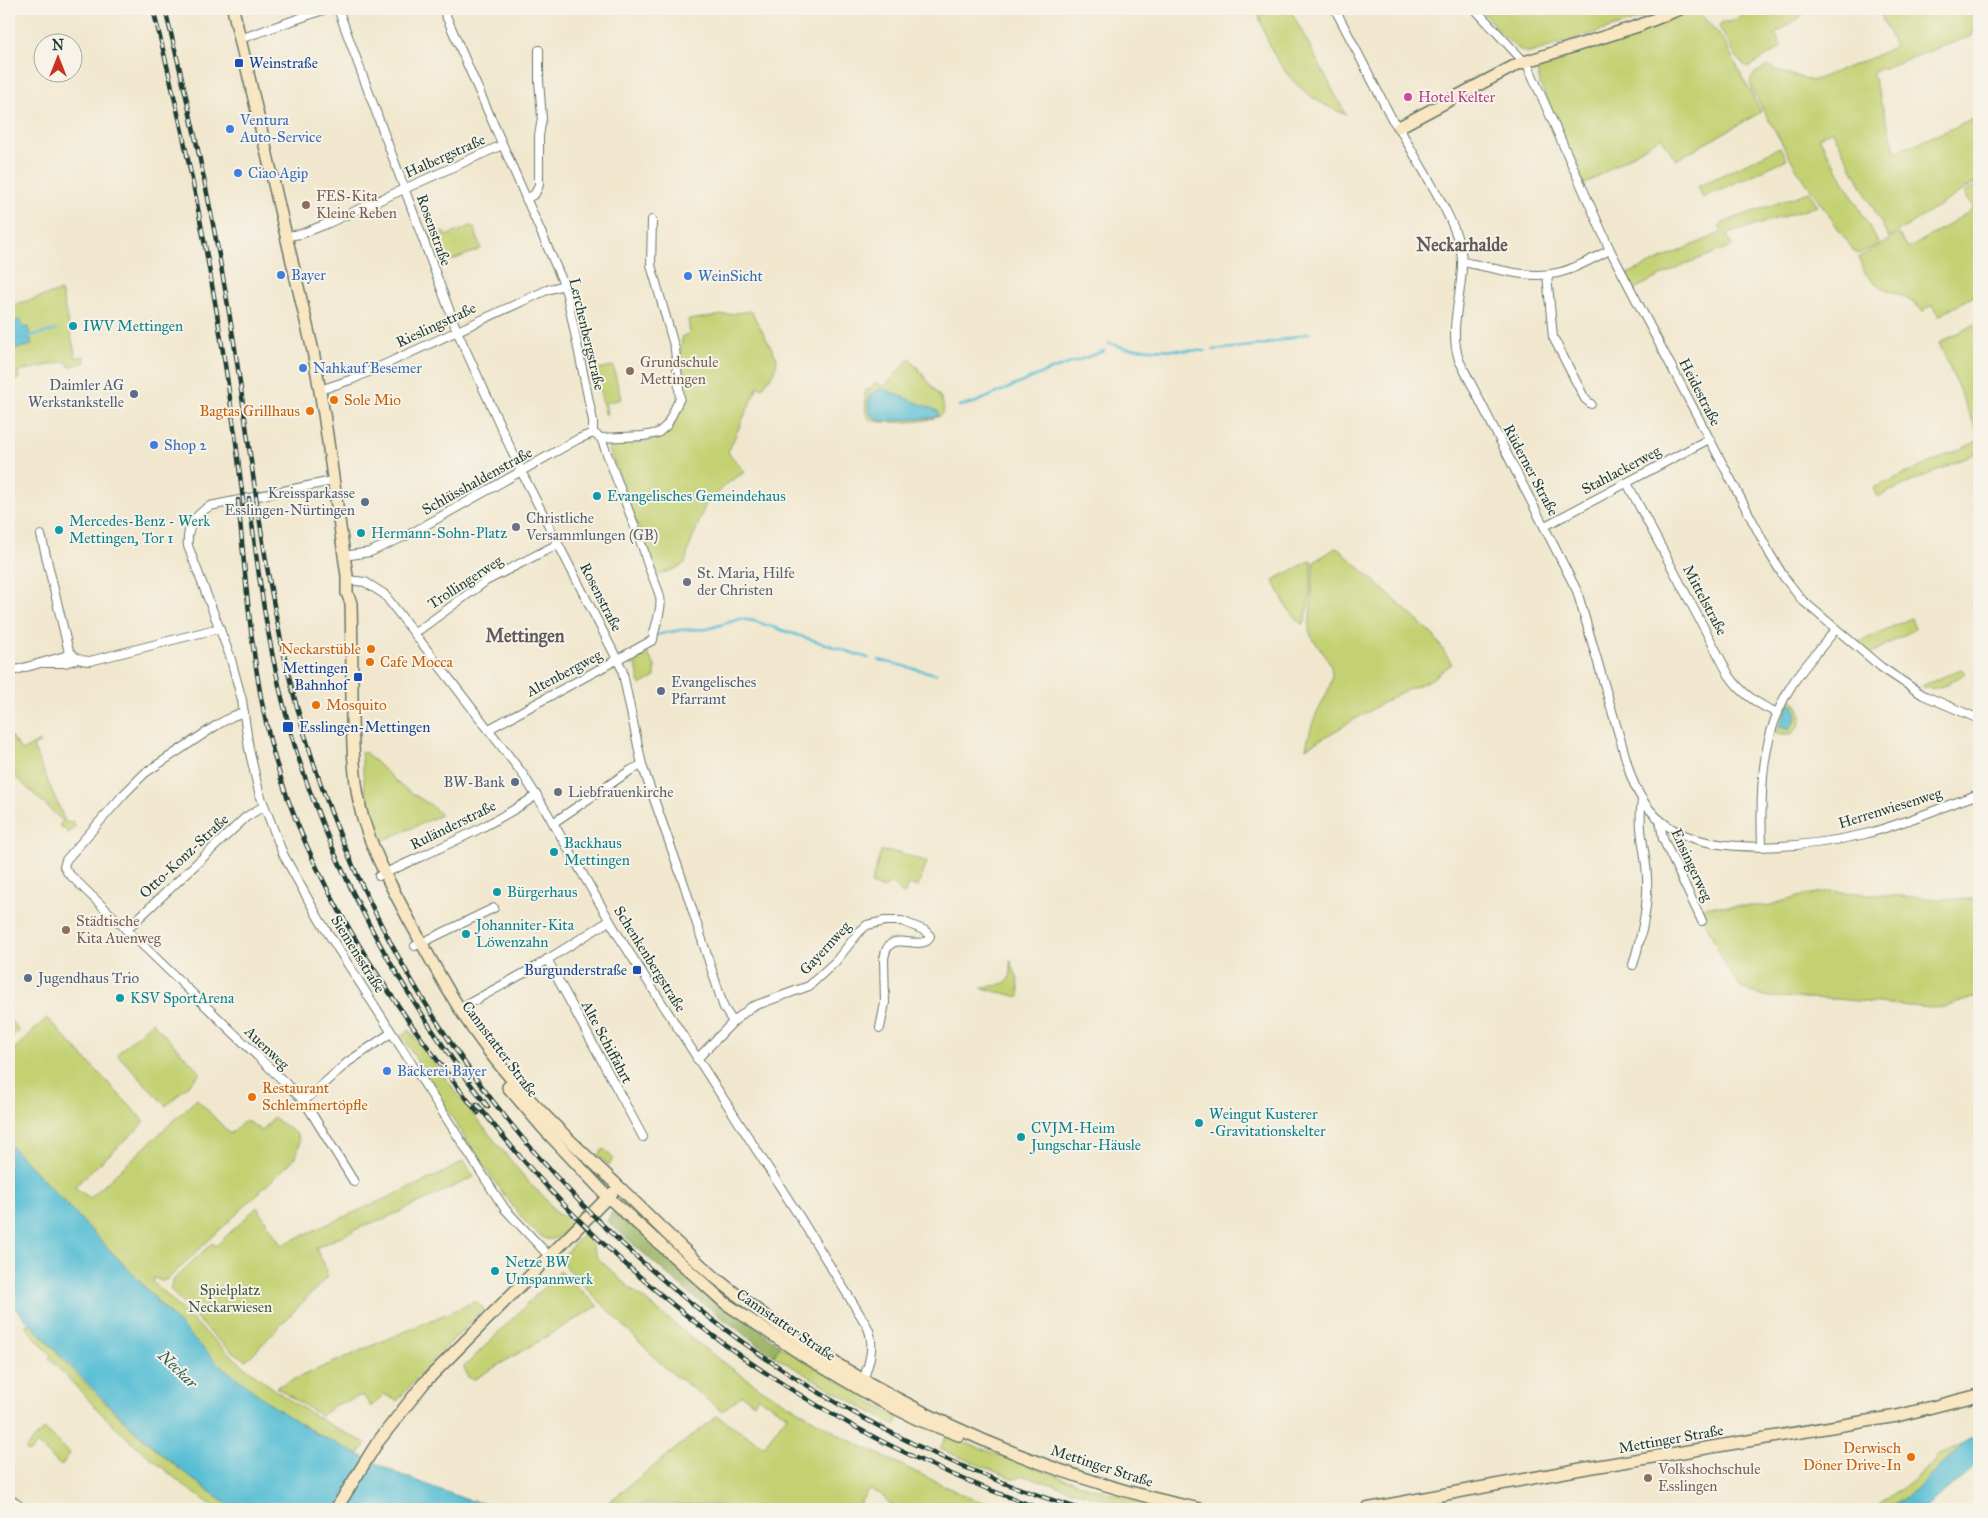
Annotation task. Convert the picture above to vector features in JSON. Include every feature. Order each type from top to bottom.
[{"type":"main road","name":"Cannstatter Straße","points":[[233,9],[287,236],[320,390],[347,580],[347,593],[344,605],[348,775],[358,825],[459,1021],[481,1053],[534,1119],[608,1197],[729,1306],[804,1356],[861,1384]]},
{"type":"main road","points":[[1399,127],[1524,62],[1638,26],[1680,9]]},
{"type":"main road","name":"Cannstatter Straße","points":[[418,944],[489,1052],[531,1102],[669,1236],[726,1286],[861,1384]]},
{"type":"main road","points":[[336,1509],[392,1422],[436,1370],[618,1186]]},
{"type":"main road","name":"Mettinger Straße","points":[[861,1384],[890,1406],[931,1425],[997,1445],[1101,1483],[1200,1509]]},
{"type":"main road","name":"Mettinger Straße","points":[[1366,1509],[1572,1471],[1897,1416],[1979,1396]]},
{"type":"street","points":[[240,40],[326,9]]},
{"type":"street","name":"Rosenstraße","points":[[338,9],[457,331],[521,471],[623,671],[642,765],[684,884],[724,1008],[733,1022]]},
{"type":"street","name":"Lerchenbergstraße","points":[[443,9],[564,285],[593,421],[593,433]]},
{"type":"street","name":"Rüderner Straße","points":[[1335,9],[1392,119],[1399,127],[1458,239],[1462,262],[1454,330],[1455,347],[1459,360],[1581,600],[1631,776],[1642,800]]},
{"type":"street","name":"Heidestraße","points":[[1475,9],[1524,62],[1610,250],[1780,571],[1802,600],[1881,668],[1923,696],[1979,719]]},
{"type":"street","points":[[526,199],[536,193],[539,185],[539,136],[542,118],[538,50]]},
{"type":"street","name":"Halbergstraße","points":[[287,236],[301,234],[318,227],[502,145]]},
{"type":"street","points":[[593,433],[601,438],[647,435],[661,431],[669,423],[680,398],[675,349],[651,265],[652,220]]},
{"type":"street","points":[[1462,262],[1524,274],[1547,274],[1573,268],[1610,250]]},
{"type":"street","points":[[1547,274],[1553,337],[1584,399],[1591,404]]},
{"type":"street","name":"Rieslingstraße","points":[[320,390],[353,379],[548,290],[564,285]]},
{"type":"street","name":"Schlüsshaldenstraße","points":[[344,556],[370,552],[403,537],[578,439],[593,433]]},
{"type":"street","name":"Altenbergweg","points":[[489,729],[651,641],[660,608],[660,597],[646,564],[641,544],[601,438]]},
{"type":"street","name":"Stahlackerweg","points":[[1545,526],[1709,439]]},
{"type":"street","name":"Siemensstraße","points":[[332,481],[217,504],[203,511],[193,521],[188,532],[188,546],[235,672],[253,766],[264,806],[299,885],[501,1204],[549,1256]]},
{"type":"street","name":"Mittelstraße","points":[[1627,483],[1733,680],[1752,699],[1778,713]]},
{"type":"street","points":[[40,535],[68,648],[75,657]]},
{"type":"street","name":"Trollingerweg","points":[[415,633],[486,581],[558,544]]},
{"type":"street","name":"Schenkenbergstraße","points":[[347,580],[362,581],[378,589],[415,633],[515,762],[537,795],[609,921],[842,1284],[868,1328],[871,1348],[861,1384]]},
{"type":"street","points":[[9,672],[45,663],[52,658],[75,657],[93,660],[220,628]]},
{"type":"street","points":[[1762,846],[1762,772],[1768,741],[1778,713],[1793,683],[1836,629]]},
{"type":"street","name":"Auenweg","points":[[244,712],[217,725],[145,773],[124,794],[64,865],[68,873],[304,1101],[354,1182]]},
{"type":"street","points":[[553,822],[631,770],[642,765]]},
{"type":"street","name":"Herrenwiesenweg","points":[[1642,800],[1660,820],[1678,832],[1698,839],[1736,845],[1762,846],[1814,843],[1865,834],[1979,794]]},
{"type":"street","name":"Ruländerstraße","points":[[382,874],[481,828],[537,795]]},
{"type":"street","points":[[1633,965],[1639,943],[1647,893],[1647,867],[1639,821],[1642,800]]},
{"type":"street","name":"Otto-Konz-Straße","points":[[126,930],[246,817],[264,806]]},
{"type":"street","name":"Ensingerweg","points":[[1660,820],[1663,839],[1702,921]]},
{"type":"street","points":[[418,944],[494,908]]},
{"type":"street","points":[[459,1009],[609,921]]},
{"type":"street","name":"Gayernweg","points":[[733,1022],[755,1005],[807,987],[836,961],[855,936],[867,925],[885,921],[902,921],[928,932],[930,936],[927,942],[922,944],[898,941],[886,952],[884,959],[885,1002],[880,1028]]},
{"type":"street","name":"Alte Schiffahrt","points":[[547,959],[642,1137]]},
{"type":"street","points":[[697,1059],[733,1022]]},
{"type":"street","points":[[304,1101],[348,1062],[391,1033]]},
{"type":"street","points":[[9,1498],[21,1507]]},
{"type":"green space","points":[[1257,9],[1290,9],[1346,115],[1312,97],[1287,74],[1270,45]]},
{"type":"green space","points":[[1482,9],[1666,9],[1530,53],[1517,48],[1510,42],[1497,29]]},
{"type":"green space","points":[[1689,9],[1696,9],[1722,38],[1761,112],[1676,160],[1661,137],[1584,185],[1541,86],[1537,71],[1539,65],[1557,57],[1558,59],[1564,57],[1563,53]]},
{"type":"green space","points":[[1740,9],[1812,9],[1775,34],[1782,47],[1749,67],[1744,65],[1736,56],[1719,27],[1722,22],[1730,22],[1744,15]]},
{"type":"green space","points":[[1878,9],[1979,9],[1972,36],[1872,72],[1896,152],[1979,117],[1979,180],[1889,238],[1832,130],[1819,137],[1879,244],[1858,254],[1796,168],[1752,90],[1750,81],[1755,73],[1768,66],[1775,70],[1812,81],[1869,59],[1895,46]]},
{"type":"green space","points":[[1780,147],[1787,159],[1703,198],[1697,187]]},
{"type":"green space","points":[[1979,183],[1979,293],[1939,316],[1932,305],[1923,311],[1907,299],[1870,279],[1859,257],[1899,234],[1908,249],[1969,212],[1973,207],[1964,193]]},
{"type":"green space","points":[[1809,192],[1818,206],[1727,234],[1732,246],[1679,267],[1634,289],[1627,274],[1723,232],[1719,226],[1724,222]]},
{"type":"green space","points":[[471,226],[474,227],[481,249],[445,263],[436,239],[432,240],[430,237],[444,232],[446,236]]},
{"type":"green space","points":[[61,291],[76,358],[84,356],[85,362],[69,367],[67,361],[18,372],[19,379],[12,380],[9,375],[9,306]]},
{"type":"green space","points":[[751,311],[777,358],[775,371],[762,388],[758,386],[728,452],[745,472],[729,482],[705,506],[685,563],[656,576],[607,444],[651,441],[668,431],[674,423],[684,389],[681,348],[683,336],[690,333],[688,320]]},
{"type":"green space","points":[[1979,322],[1979,436],[1939,343]]},
{"type":"green space","points":[[592,342],[598,369],[613,366],[621,399],[605,403],[607,414],[605,414],[590,343]]},
{"type":"green space","points":[[910,358],[940,397],[944,406],[943,413],[936,418],[928,420],[895,422],[870,420],[866,413],[865,391],[873,387],[875,383],[885,386]]},
{"type":"green space","points":[[1978,441],[1979,452],[1877,497],[1873,488]]},
{"type":"green space","points":[[1337,547],[1434,636],[1452,664],[1430,680],[1398,694],[1306,748],[1313,722],[1329,688],[1332,674],[1329,662],[1309,630],[1314,562]]},
{"type":"green space","points":[[1312,560],[1310,595],[1305,622],[1301,624],[1286,606],[1273,580]]},
{"type":"green space","points":[[1911,618],[1915,629],[1870,654],[1857,643]]},
{"type":"green space","points":[[644,648],[655,666],[655,677],[640,685],[636,664],[631,665],[628,657]]},
{"type":"green space","points":[[1961,669],[1966,673],[1945,685],[1933,688],[1922,686]]},
{"type":"green space","points":[[1790,698],[1798,706],[1801,721],[1796,730],[1791,734],[1776,734]]},
{"type":"green space","points":[[9,734],[22,751],[39,741],[33,747],[66,823],[73,821],[75,826],[69,833],[59,825],[63,821],[9,771]]},
{"type":"green space","points":[[361,751],[366,753],[401,786],[432,806],[441,815],[380,842],[365,790]]},
{"type":"green space","points":[[881,851],[901,853],[927,862],[918,887],[908,884],[904,895],[891,883],[883,889],[871,884]]},
{"type":"green space","points":[[1830,891],[1941,899],[1979,899],[1979,996],[1945,1007],[1930,1008],[1836,999],[1769,997],[1749,992],[1739,985],[1727,968],[1702,915],[1702,909],[1708,906],[1767,906],[1805,895]]},
{"type":"green space","points":[[1010,959],[1018,980],[1020,997],[981,988],[999,985],[1007,981],[1011,971]]},
{"type":"green space","points":[[47,1018],[145,1122],[74,1187],[90,1198],[197,1099],[230,1134],[246,1120],[262,1131],[273,1118],[297,1134],[298,1149],[290,1163],[168,1279],[162,1281],[154,1278],[153,1282],[219,1345],[264,1382],[313,1415],[366,1443],[358,1455],[321,1436],[285,1414],[234,1378],[190,1336],[9,1144],[9,1054]]},
{"type":"green space","points":[[9,1019],[19,1030],[9,1040]]},
{"type":"green space","points":[[152,1022],[201,1073],[166,1106],[117,1054]]},
{"type":"green space","points":[[409,1030],[471,1112],[530,1184],[543,1196],[556,1213],[568,1219],[572,1224],[561,1234],[547,1239],[534,1230],[494,1181],[449,1113],[402,1035]]},
{"type":"green space","points":[[604,1149],[613,1158],[609,1165],[597,1155]]},
{"type":"green space","name":"Spielplatz Neckarwiesen","points":[[464,1161],[474,1177],[316,1248],[327,1271],[326,1278],[245,1360],[216,1338],[170,1288],[174,1279],[212,1243],[216,1246],[257,1207],[281,1245],[443,1173]]},
{"type":"green space","points":[[612,1212],[618,1213],[780,1346],[774,1356],[691,1295],[607,1221]]},
{"type":"green space","points":[[583,1234],[592,1245],[597,1257],[624,1283],[718,1359],[762,1389],[847,1439],[970,1498],[1007,1509],[924,1509],[897,1507],[888,1503],[881,1494],[868,1490],[857,1508],[734,1509],[711,1505],[606,1504],[717,1416],[764,1446],[787,1415],[758,1397],[754,1403],[742,1395],[722,1411],[663,1366],[565,1266],[562,1260],[563,1256]]},
{"type":"green space","points":[[560,1271],[598,1306],[473,1380],[468,1377],[464,1367]]},
{"type":"green space","points":[[476,1301],[484,1309],[433,1360],[397,1401],[384,1394],[371,1407],[363,1395],[335,1405],[321,1416],[276,1387]]},
{"type":"green space","points":[[29,1323],[81,1379],[136,1432],[174,1465],[236,1509],[218,1509],[187,1488],[135,1445],[99,1411],[49,1358],[51,1355],[25,1326]]},
{"type":"green space","points":[[780,1346],[869,1399],[870,1402],[899,1417],[895,1426],[774,1356]]},
{"type":"green space","points":[[44,1429],[70,1453],[61,1466],[38,1444],[29,1453],[25,1449]]},
{"type":"green space","points":[[945,1438],[951,1438],[1089,1487],[1166,1509],[1136,1509],[1024,1476],[1014,1479],[940,1449]]},
{"type":"green space","points":[[1964,1443],[1917,1489],[1888,1509],[1873,1509],[1912,1481],[1935,1461],[1935,1457]]},
{"type":"water","points":[[18,320],[21,321],[24,328],[28,327],[32,345],[16,349],[11,331],[15,330],[14,323]]},
{"type":"water","points":[[880,389],[938,411],[938,416],[880,421],[871,415],[868,403],[873,393]]},
{"type":"water","points":[[1790,704],[1795,706],[1797,717],[1789,729],[1779,725]]},
{"type":"water","name":"Neckar","points":[[9,1144],[164,1309],[220,1365],[273,1406],[313,1432],[396,1473],[465,1499],[509,1509],[236,1509],[204,1487],[144,1439],[9,1302]]},
{"type":"water","points":[[1979,1434],[1979,1463],[1923,1509],[1888,1509],[1917,1489],[1964,1443]]},
{"type":"waterway","points":[[30,336],[56,330]]},
{"type":"waterway","points":[[1213,350],[1262,345],[1309,333]]},
{"type":"waterway","points":[[1109,343],[1125,348],[1205,351]]},
{"type":"waterway","points":[[959,406],[974,403],[1043,373],[1104,351]]},
{"type":"waterway","points":[[656,635],[680,630],[707,629],[740,619],[754,621],[868,658]]},
{"type":"waterway","points":[[879,660],[936,674]]},
{"type":"railway","points":[[153,9],[182,132],[207,257],[228,382],[244,508]]},
{"type":"railway","points":[[165,9],[185,92],[220,258],[274,608],[294,696],[341,837],[405,970],[486,1092],[582,1204],[690,1303],[811,1387],[941,1457],[1080,1509]]},
{"type":"railway","points":[[249,498],[257,562],[273,657],[287,719],[296,750],[331,846],[376,937],[401,981],[428,1024],[488,1107]]},
{"type":"railway","points":[[238,500],[258,681],[270,740],[285,791],[305,841],[328,890],[354,937],[414,1028],[478,1113]]},
{"type":"railway","points":[[477,1104],[534,1172],[595,1235],[660,1294],[730,1348],[803,1397],[880,1440],[959,1477],[1042,1509]]},
{"type":"place","name":"Weinstraße","points":[[239,63]]},
{"type":"place","name":"Hotel Kelter","points":[[1408,97]]},
{"type":"place","name":"Ventura Auto-Service","points":[[230,129]]},
{"type":"place","name":"Ciao Agip","points":[[238,173]]},
{"type":"place","name":"FES-Kita Kleine Reben","points":[[306,205]]},
{"type":"place","name":"Bayer","points":[[281,275]]},
{"type":"place","name":"WeinSicht","points":[[688,276]]},
{"type":"place","name":"IWV Mettingen","points":[[73,326]]},
{"type":"place","name":"Nahkauf Besemer","points":[[303,368]]},
{"type":"place","name":"Grundschule Mettingen","points":[[630,371]]},
{"type":"place","name":"Daimler AG Werkstankstelle","points":[[134,394]]},
{"type":"place","name":"Sole Mio","points":[[334,400]]},
{"type":"place","name":"Bagtas Grillhaus","points":[[310,411]]},
{"type":"place","name":"Shop 2","points":[[154,445]]},
{"type":"place","name":"Evangelisches Gemeindehaus","points":[[597,496]]},
{"type":"place","name":"Kreissparkasse Esslingen-Nürtingen","points":[[365,502]]},
{"type":"place","name":"Christliche Versammlungen (GB)","points":[[516,527]]},
{"type":"place","name":"Mercedes-Benz - Werk Mettingen, Tor 1","points":[[59,530]]},
{"type":"place","name":"Hermann-Sohn-Platz","points":[[361,533]]},
{"type":"place","name":"St. Maria, Hilfe der Christen","points":[[687,582]]},
{"type":"place","name":"Neckarstüble","points":[[371,649]]},
{"type":"place","name":"Cafe Mocca","points":[[370,662]]},
{"type":"place","name":"Mettingen Bahnhof","points":[[358,677]]},
{"type":"place","name":"Evangelisches Pfarramt","points":[[661,691]]},
{"type":"place","name":"Mosquito","points":[[316,705]]},
{"type":"place","name":"Esslingen-Mettingen","points":[[288,727]]},
{"type":"place","name":"BW-Bank","points":[[515,782]]},
{"type":"place","name":"Liebfrauenkirche","points":[[558,792]]},
{"type":"place","name":"Backhaus Mettingen","points":[[554,852]]},
{"type":"place","name":"Bürgerhaus","points":[[497,892]]},
{"type":"place","name":"Städtische Kita Auenweg","points":[[66,930]]},
{"type":"place","name":"Johanniter-Kita Löwenzahn","points":[[466,934]]},
{"type":"place","name":"Burgunderstraße","points":[[637,970]]},
{"type":"place","name":"Jugendhaus Trio","points":[[28,978]]},
{"type":"place","name":"KSV SportArena","points":[[120,998]]},
{"type":"place","name":"Bäckerei Bayer","points":[[387,1071]]},
{"type":"place","name":"Restaurant Schlemmertöpfle","points":[[252,1097]]},
{"type":"place","name":"Weingut Kusterer -Gravitationskelter","points":[[1199,1123]]},
{"type":"place","name":"CVJM-Heim Jungschar-Häusle","points":[[1021,1137]]},
{"type":"place","name":"Netze BW Umspannwerk","points":[[495,1271]]},
{"type":"place","name":"Derwisch Döner Drive-In","points":[[1911,1457]]},
{"type":"place","name":"Volkshochschule Esslingen","points":[[1648,1478]]},
{"type":"district","name":"Neckarhalde","points":[[1462,245]]},
{"type":"district","name":"Mettingen","points":[[525,636]]}]
